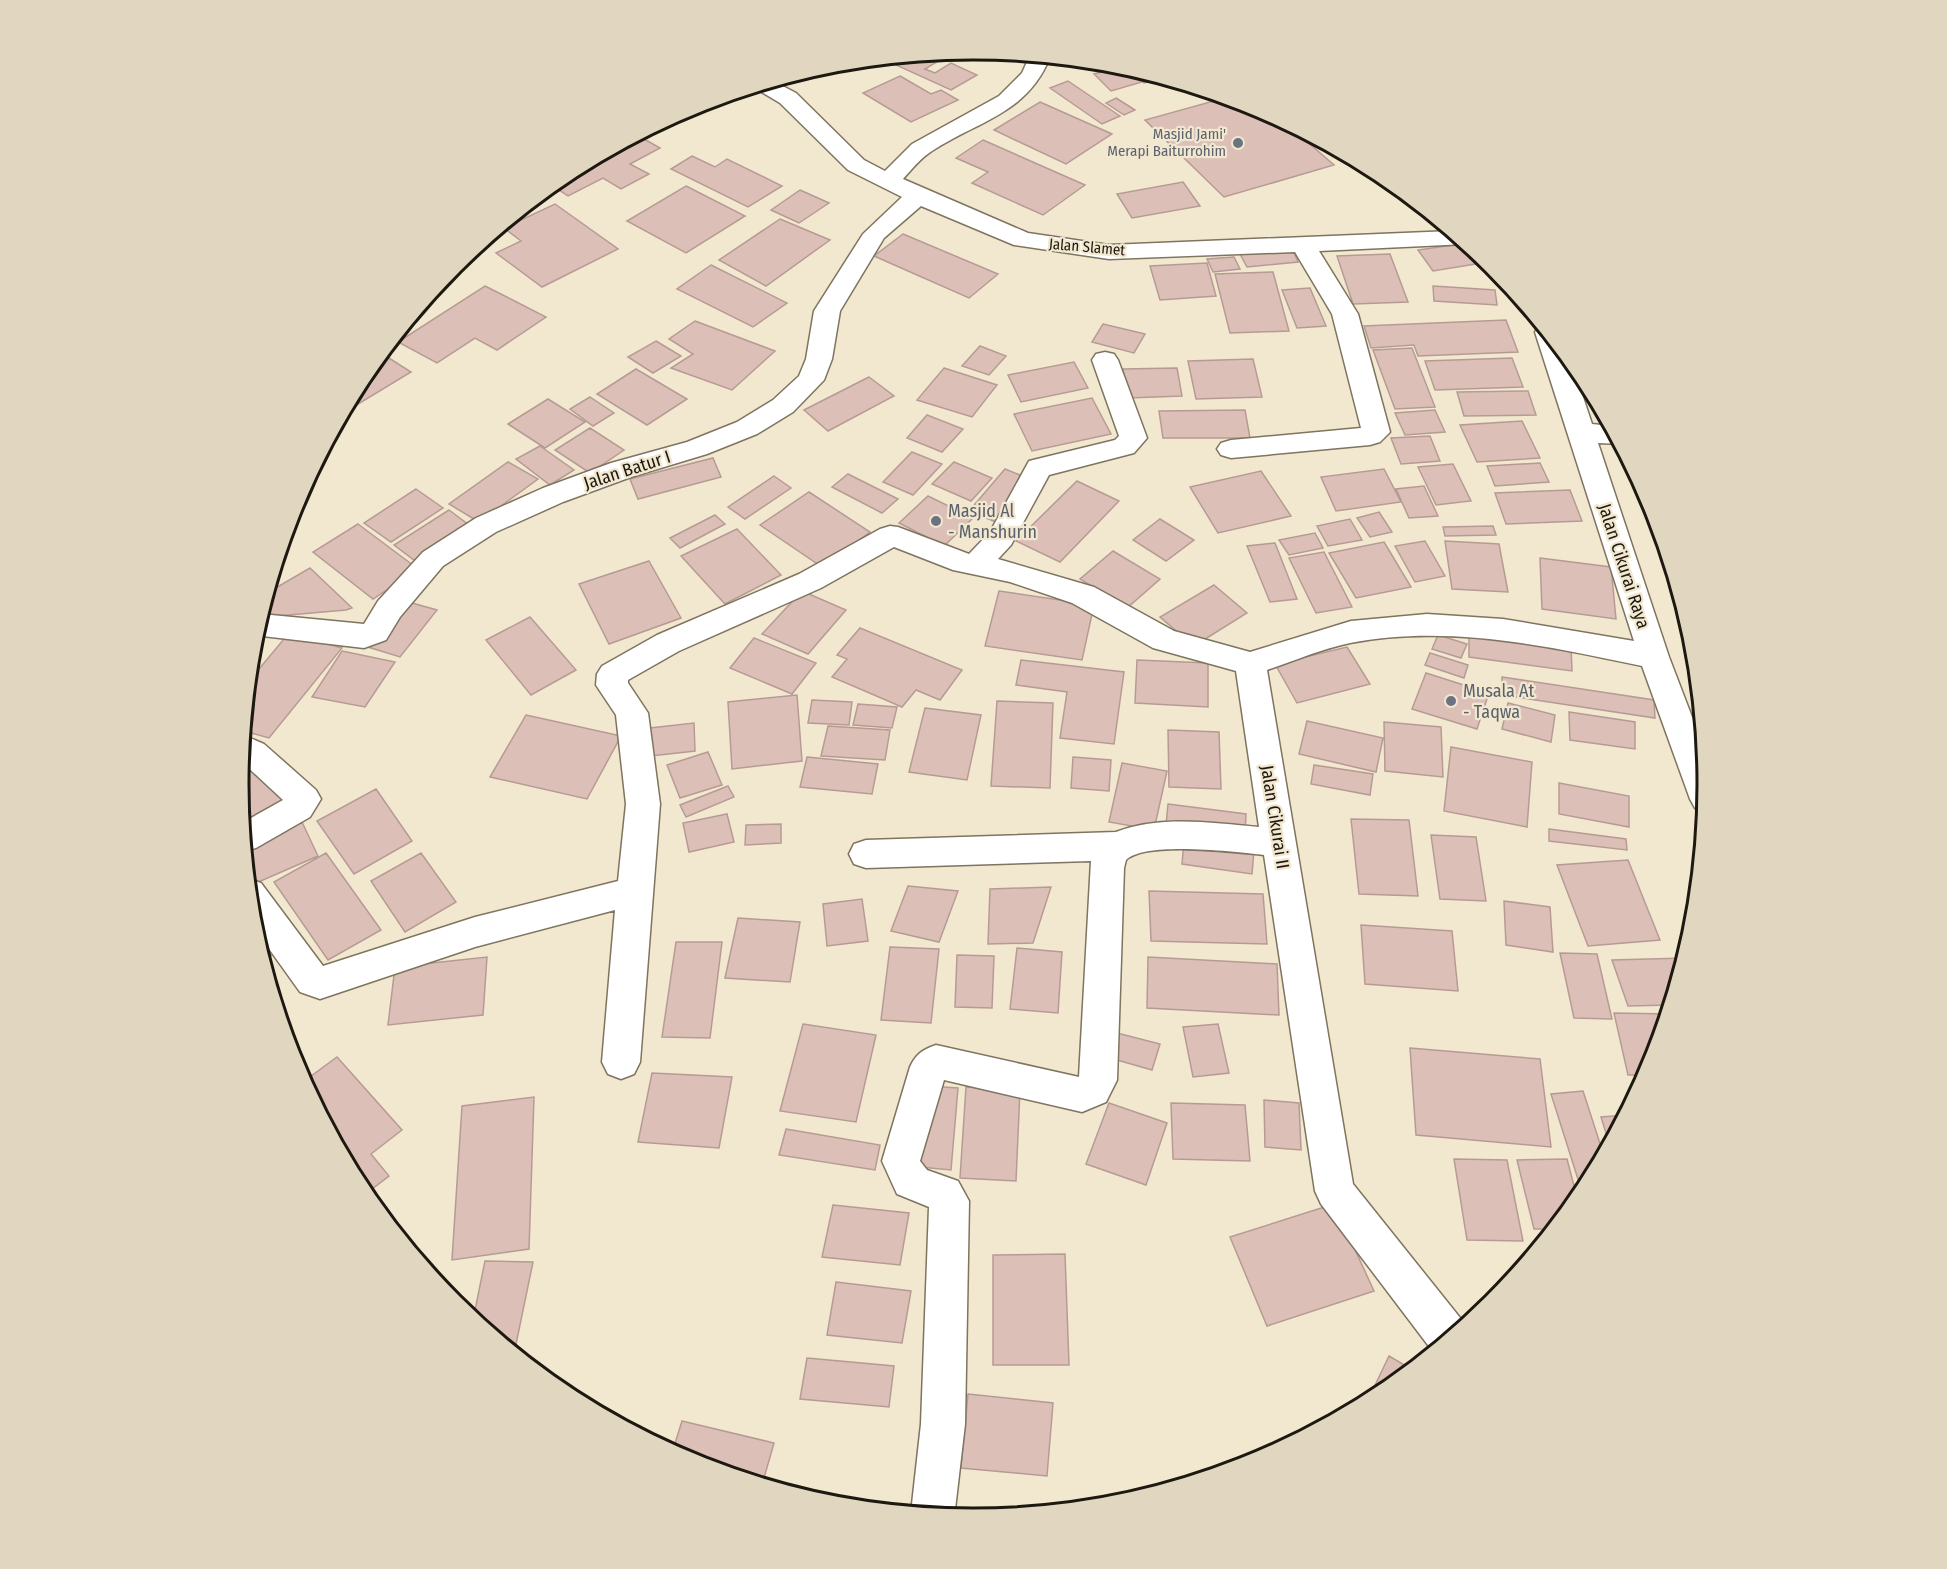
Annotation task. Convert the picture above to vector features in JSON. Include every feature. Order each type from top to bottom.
[{"type":"street","points":[[888,181],[920,149],[1006,101],[1021,89],[1036,71],[1038,63]]},
{"type":"street","name":"Jalan Slamet","points":[[772,89],[788,98],[856,165],[918,196],[1023,240],[1109,252],[1448,238]]},
{"type":"street","name":"Jalan Batur I","points":[[267,626],[364,637],[375,632],[389,609],[433,559],[486,525],[553,495],[621,470],[697,448],[747,428],[783,406],[811,380],[819,359],[827,311],[875,234],[918,196]]},
{"type":"street","points":[[1231,449],[1370,436],[1376,432],[1345,314],[1303,245]]},
{"type":"street","name":"Jalan Cikurai Raya","points":[[1554,351],[1654,657],[1698,774]]},
{"type":"street","points":[[975,565],[1000,538],[1040,468],[1124,447],[1131,443],[1133,438],[1105,360]]},
{"type":"street","points":[[1579,432],[1608,435]]},
{"type":"street","points":[[621,1062],[643,804],[632,713],[612,686],[613,674],[668,643],[810,581],[890,536],[898,537],[963,563],[1013,572],[1083,595],[1164,640],[1250,664],[1350,632],[1427,625],[1516,630],[1654,657]]},
{"type":"street","name":"Jalan Cikurai II","points":[[1250,664],[1335,1191],[1445,1334]]},
{"type":"street","points":[[250,752],[303,799],[298,808],[251,834]]},
{"type":"street","points":[[866,854],[1118,846],[1156,835],[1279,842]]},
{"type":"street","points":[[934,1507],[943,1424],[949,1201],[940,1192],[910,1182],[901,1161],[929,1067],[936,1062],[1082,1095],[1093,1090],[1098,1080],[1108,857],[1118,846]]},
{"type":"street","points":[[260,908],[313,981],[320,983],[329,982],[475,932],[634,891]]},
{"type":"building","points":[[937,62],[925,69],[935,73],[951,63],[977,75],[951,90],[896,65]]},
{"type":"building","points":[[1102,72],[1142,82],[1111,91],[1094,74]]},
{"type":"building","points":[[900,76],[931,94],[941,90],[958,100],[911,122],[863,93]]},
{"type":"building","points":[[1068,81],[1120,116],[1102,124],[1050,88]]},
{"type":"building","points":[[1116,98],[1135,110],[1124,115],[1106,103]]},
{"type":"building","name":"Masjid Jami' Merapi Baiturrohim","points":[[1214,101],[1251,115],[1307,142],[1334,165],[1224,197],[1145,120]]},
{"type":"building","points":[[1040,102],[1112,134],[1066,164],[994,130]]},
{"type":"building","points":[[645,139],[660,148],[630,164],[649,174],[621,189],[603,178],[568,196],[559,190],[611,157]]},
{"type":"building","points":[[983,140],[1085,185],[1043,215],[972,183],[988,172],[956,158]]},
{"type":"building","points":[[692,156],[715,167],[727,159],[782,186],[748,207],[671,169]]},
{"type":"building","points":[[1183,182],[1200,206],[1132,218],[1117,194]]},
{"type":"building","points":[[686,186],[745,216],[686,253],[627,221]]},
{"type":"building","points":[[800,190],[829,203],[799,223],[771,210]]},
{"type":"building","points":[[555,204],[618,249],[542,287],[496,253],[521,241],[507,231],[519,221]]},
{"type":"building","points":[[780,219],[830,240],[766,286],[719,260]]},
{"type":"building","points":[[903,234],[998,274],[969,298],[874,256]]},
{"type":"building","points":[[1456,245],[1476,264],[1433,271],[1418,250]]},
{"type":"building","points":[[1292,248],[1298,262],[1247,267],[1240,254]]},
{"type":"building","points":[[1390,254],[1408,302],[1353,304],[1337,256]]},
{"type":"building","points":[[1234,257],[1240,269],[1213,272],[1207,259]]},
{"type":"building","points":[[1207,263],[1216,296],[1160,300],[1150,266]]},
{"type":"building","points":[[711,265],[787,303],[753,327],[677,289]]},
{"type":"building","points":[[1273,272],[1289,331],[1230,333],[1215,274]]},
{"type":"building","points":[[485,286],[546,317],[497,350],[475,338],[437,363],[399,343]]},
{"type":"building","points":[[1433,286],[1495,290],[1497,305],[1434,301]]},
{"type":"building","points":[[1310,288],[1326,326],[1297,328],[1282,290]]},
{"type":"building","points":[[1506,320],[1518,352],[1418,356],[1414,345],[1371,348],[1364,326]]},
{"type":"building","points":[[695,321],[775,351],[732,390],[671,368],[693,354],[669,339]]},
{"type":"building","points":[[1103,324],[1145,334],[1134,353],[1092,342]]},
{"type":"building","points":[[656,341],[681,356],[653,373],[628,357]]},
{"type":"building","points":[[980,346],[1006,356],[989,375],[962,366]]},
{"type":"building","points":[[1412,348],[1435,407],[1395,409],[1373,350]]},
{"type":"building","points":[[388,358],[411,372],[357,405]]},
{"type":"building","points":[[1512,358],[1523,387],[1435,390],[1425,361]]},
{"type":"building","points":[[1253,359],[1262,397],[1196,399],[1188,361]]},
{"type":"building","points":[[1074,362],[1088,388],[1021,402],[1008,375]]},
{"type":"building","points":[[944,368],[997,385],[972,417],[917,400]]},
{"type":"building","points":[[1177,368],[1182,396],[1128,398],[1123,369]]},
{"type":"building","points":[[636,369],[687,399],[647,425],[597,394]]},
{"type":"building","points":[[869,377],[894,396],[828,431],[804,410]]},
{"type":"building","points":[[1528,391],[1536,415],[1464,416],[1457,392]]},
{"type":"building","points":[[590,397],[614,413],[593,426],[570,409]]},
{"type":"building","points":[[1092,398],[1111,434],[1032,451],[1014,414]]},
{"type":"building","points":[[548,399],[585,422],[545,448],[508,424]]},
{"type":"building","points":[[1245,410],[1250,438],[1163,438],[1159,411]]},
{"type":"building","points":[[1435,410],[1445,432],[1405,435],[1395,413]]},
{"type":"building","points":[[927,415],[963,429],[942,452],[907,438]]},
{"type":"building","points":[[1522,421],[1540,458],[1477,462],[1460,425]]},
{"type":"building","points":[[590,428],[624,450],[590,473],[555,450]]},
{"type":"building","points":[[1430,436],[1440,461],[1401,464],[1391,438]]},
{"type":"building","points":[[540,446],[574,470],[550,485],[516,459]]},
{"type":"building","points":[[912,452],[942,464],[913,495],[883,482]]},
{"type":"building","points":[[713,458],[721,477],[638,499],[630,479]]},
{"type":"building","points":[[508,462],[538,479],[479,522],[449,504]]},
{"type":"building","points":[[954,462],[992,478],[971,501],[932,484]]},
{"type":"building","points":[[1540,463],[1549,482],[1495,486],[1487,466]]},
{"type":"building","points":[[1453,464],[1471,501],[1436,505],[1418,467]]},
{"type":"building","points":[[1005,469],[1030,479],[996,522],[969,511]]},
{"type":"building","points":[[1384,469],[1401,502],[1336,511],[1321,477]]},
{"type":"building","points":[[1261,471],[1291,516],[1218,533],[1190,487]]},
{"type":"building","points":[[848,474],[898,499],[882,513],[832,487]]},
{"type":"building","points":[[774,476],[791,488],[745,519],[728,507]]},
{"type":"building","points":[[1077,481],[1119,501],[1060,562],[1016,541]]},
{"type":"building","points":[[1424,486],[1438,516],[1409,518],[1396,489]]},
{"type":"building","points":[[416,489],[443,508],[391,542],[364,523]]},
{"type":"building","points":[[1570,490],[1582,521],[1506,524],[1495,493]]},
{"type":"building","points":[[809,492],[870,532],[822,567],[760,525]]},
{"type":"building","name":"Masjid Al - Manshurin","points":[[928,496],[973,518],[944,546],[899,523]]},
{"type":"building","points":[[449,510],[473,528],[418,563],[394,545]]},
{"type":"building","points":[[1379,512],[1392,532],[1370,537],[1357,518]]},
{"type":"building","points":[[715,515],[725,524],[680,548],[670,538]]},
{"type":"building","points":[[1160,519],[1194,540],[1166,561],[1133,540]]},
{"type":"building","points":[[1350,519],[1362,540],[1328,546],[1317,526]]},
{"type":"building","points":[[358,524],[418,569],[373,599],[313,552]]},
{"type":"building","points":[[1493,526],[1496,535],[1445,536],[1443,527]]},
{"type":"building","points":[[737,529],[781,575],[725,604],[681,556]]},
{"type":"building","points":[[1315,533],[1323,548],[1289,555],[1279,540]]},
{"type":"building","points":[[1425,541],[1445,576],[1415,582],[1395,546]]},
{"type":"building","points":[[1445,541],[1499,544],[1508,592],[1452,589]]},
{"type":"building","points":[[1384,542],[1411,587],[1356,598],[1329,553]]},
{"type":"building","points":[[1275,543],[1297,599],[1270,602],[1247,546]]},
{"type":"building","points":[[1113,551],[1160,579],[1127,608],[1080,579]]},
{"type":"building","points":[[1324,552],[1352,607],[1316,613],[1289,558]]},
{"type":"building","points":[[1540,558],[1611,567],[1616,619],[1542,609]]},
{"type":"building","points":[[649,561],[681,618],[609,644],[579,584]]},
{"type":"building","points":[[310,568],[352,608],[269,617],[277,587]]},
{"type":"building","points":[[1214,585],[1247,613],[1194,646],[1160,617]]},
{"type":"building","points":[[802,591],[846,610],[808,654],[762,634]]},
{"type":"building","points":[[999,591],[1094,605],[1082,660],[985,646]]},
{"type":"building","points":[[405,601],[437,610],[400,657],[368,647]]},
{"type":"building","points":[[530,617],[576,670],[531,695],[486,640]]},
{"type":"building","points":[[860,628],[962,670],[940,700],[916,690],[902,707],[832,677],[847,659],[837,655]]},
{"type":"building","points":[[289,633],[342,648],[269,738],[251,733],[258,670]]},
{"type":"building","points":[[1469,633],[1571,646],[1572,671],[1469,657]]},
{"type":"building","points":[[1438,635],[1467,644],[1461,658],[1432,649]]},
{"type":"building","points":[[754,638],[816,663],[792,694],[730,668]]},
{"type":"building","points":[[1347,647],[1370,684],[1297,703],[1275,664]]},
{"type":"building","points":[[342,651],[395,662],[365,707],[312,697]]},
{"type":"building","points":[[1430,653],[1468,665],[1464,678],[1425,665]]},
{"type":"building","points":[[1021,660],[1124,672],[1114,744],[1060,738],[1067,692],[1016,685]]},
{"type":"building","points":[[1137,660],[1208,663],[1208,707],[1135,703]]},
{"type":"building","name":"Musala At - Taqwa","points":[[1426,673],[1489,693],[1477,729],[1412,709]]},
{"type":"building","points":[[1502,677],[1654,700],[1655,718],[1502,695]]},
{"type":"building","points":[[797,695],[802,761],[732,769],[728,702]]},
{"type":"building","points":[[812,700],[852,702],[849,725],[808,723]]},
{"type":"building","points":[[997,701],[1053,703],[1050,788],[991,786]]},
{"type":"building","points":[[1508,703],[1555,715],[1551,742],[1502,729]]},
{"type":"building","points":[[858,704],[897,707],[892,728],[853,725]]},
{"type":"building","points":[[925,708],[981,715],[967,780],[909,772]]},
{"type":"building","points":[[1569,712],[1635,722],[1635,749],[1570,740]]},
{"type":"building","points":[[526,715],[621,736],[587,799],[490,777]]},
{"type":"building","points":[[1307,721],[1383,738],[1376,772],[1299,754]]},
{"type":"building","points":[[1384,722],[1441,727],[1443,777],[1385,771]]},
{"type":"building","points":[[694,723],[695,751],[642,757],[641,729]]},
{"type":"building","points":[[828,726],[890,730],[885,760],[821,756]]},
{"type":"building","points":[[1168,730],[1219,732],[1221,789],[1169,787]]},
{"type":"building","points":[[1451,747],[1532,762],[1527,827],[1444,811]]},
{"type":"building","points":[[708,752],[722,785],[680,798],[667,765]]},
{"type":"building","points":[[807,757],[878,764],[872,794],[800,787]]},
{"type":"building","points":[[1073,757],[1111,760],[1109,791],[1071,788]]},
{"type":"building","points":[[1122,763],[1167,771],[1154,830],[1109,822]]},
{"type":"building","points":[[1314,765],[1373,774],[1370,795],[1311,784]]},
{"type":"building","points":[[250,768],[283,800],[251,821]]},
{"type":"building","points":[[1559,783],[1629,796],[1629,827],[1559,814]]},
{"type":"building","points":[[728,786],[734,797],[686,817],[680,805]]},
{"type":"building","points":[[376,789],[412,841],[354,874],[317,821]]},
{"type":"building","points":[[1168,804],[1246,814],[1245,835],[1166,825]]},
{"type":"building","points":[[727,814],[734,842],[689,852],[683,823]]},
{"type":"building","points":[[1351,819],[1409,820],[1418,896],[1359,894]]},
{"type":"building","points":[[302,822],[318,856],[256,883],[252,843]]},
{"type":"building","points":[[781,824],[781,843],[745,845],[746,825]]},
{"type":"building","points":[[1549,829],[1626,839],[1627,850],[1549,841]]},
{"type":"building","points":[[1431,835],[1476,837],[1486,901],[1440,899]]},
{"type":"building","points":[[1184,841],[1254,850],[1252,874],[1182,864]]},
{"type":"building","points":[[326,853],[381,930],[328,960],[274,882]]},
{"type":"building","points":[[421,853],[456,902],[405,932],[371,881]]},
{"type":"building","points":[[1628,860],[1660,940],[1588,946],[1557,865]]},
{"type":"building","points":[[908,886],[958,891],[939,942],[891,931]]},
{"type":"building","points":[[1051,887],[1033,943],[988,944],[990,889]]},
{"type":"building","points":[[1149,891],[1263,894],[1267,944],[1151,941]]},
{"type":"building","points":[[862,899],[868,941],[827,946],[823,904]]},
{"type":"building","points":[[1504,901],[1550,907],[1553,952],[1506,945]]},
{"type":"building","points":[[738,918],[800,922],[790,982],[725,978]]},
{"type":"building","points":[[262,922],[284,947],[270,956]]},
{"type":"building","points":[[1361,925],[1452,931],[1458,991],[1365,984]]},
{"type":"building","points":[[676,942],[722,942],[710,1038],[662,1037]]},
{"type":"building","points":[[890,947],[939,949],[931,1023],[881,1020]]},
{"type":"building","points":[[1017,948],[1062,952],[1058,1013],[1010,1009]]},
{"type":"building","points":[[1560,953],[1597,954],[1612,1019],[1574,1018]]},
{"type":"building","points":[[957,955],[994,956],[992,1008],[955,1007]]},
{"type":"building","points":[[487,957],[483,1015],[388,1025],[395,967]]},
{"type":"building","points":[[1148,957],[1277,964],[1279,1015],[1147,1008]]},
{"type":"building","points":[[1676,958],[1663,1005],[1628,1006],[1612,960]]},
{"type":"building","points":[[1614,1013],[1661,1014],[1637,1075],[1628,1075]]},
{"type":"building","points":[[803,1024],[876,1035],[856,1122],[780,1111]]},
{"type":"building","points":[[1218,1024],[1229,1073],[1193,1077],[1183,1027]]},
{"type":"building","points":[[1117,1033],[1160,1044],[1152,1070],[1110,1058]]},
{"type":"building","points":[[1410,1048],[1540,1059],[1551,1147],[1416,1135]]},
{"type":"building","points":[[337,1057],[402,1130],[371,1154],[389,1176],[372,1189],[346,1147],[311,1076]]},
{"type":"building","points":[[652,1073],[732,1077],[719,1148],[638,1142]]},
{"type":"building","points":[[928,1086],[958,1088],[951,1170],[920,1167]]},
{"type":"building","points":[[966,1087],[1020,1090],[1016,1181],[960,1178]]},
{"type":"building","points":[[1583,1091],[1601,1147],[1579,1182],[1551,1094]]},
{"type":"building","points":[[534,1097],[529,1249],[452,1260],[462,1106]]},
{"type":"building","points":[[1264,1100],[1299,1103],[1301,1150],[1265,1147]]},
{"type":"building","points":[[1109,1103],[1167,1123],[1146,1185],[1086,1164]]},
{"type":"building","points":[[1171,1103],[1245,1105],[1250,1161],[1173,1159]]},
{"type":"building","points":[[1617,1116],[1607,1136],[1601,1117]]},
{"type":"building","points":[[786,1129],[880,1145],[875,1170],[779,1155]]},
{"type":"building","points":[[1454,1159],[1507,1160],[1523,1241],[1467,1240]]},
{"type":"building","points":[[1567,1159],[1575,1189],[1546,1229],[1534,1229],[1517,1160]]},
{"type":"building","points":[[1334,1204],[1374,1291],[1267,1326],[1230,1237]]},
{"type":"building","points":[[833,1205],[909,1213],[900,1265],[822,1257]]},
{"type":"building","points":[[1065,1254],[1069,1365],[993,1365],[993,1255]]},
{"type":"building","points":[[485,1261],[533,1262],[516,1345],[475,1310]]},
{"type":"building","points":[[836,1282],[911,1291],[902,1343],[827,1335]]},
{"type":"building","points":[[1389,1356],[1406,1366],[1376,1387],[1373,1389]]},
{"type":"building","points":[[807,1358],[894,1366],[889,1407],[800,1399]]},
{"type":"building","points":[[968,1394],[1053,1403],[1047,1476],[961,1468]]},
{"type":"building","points":[[682,1421],[774,1443],[764,1478],[741,1471],[675,1444]]},
{"type":"place","name":"Masjid Jami' Merapi Baiturrohim","points":[[1238,143]]},
{"type":"place","name":"Masjid Al - Manshurin","points":[[936,521]]},
{"type":"place","name":"Musala At - Taqwa","points":[[1451,701]]}]
